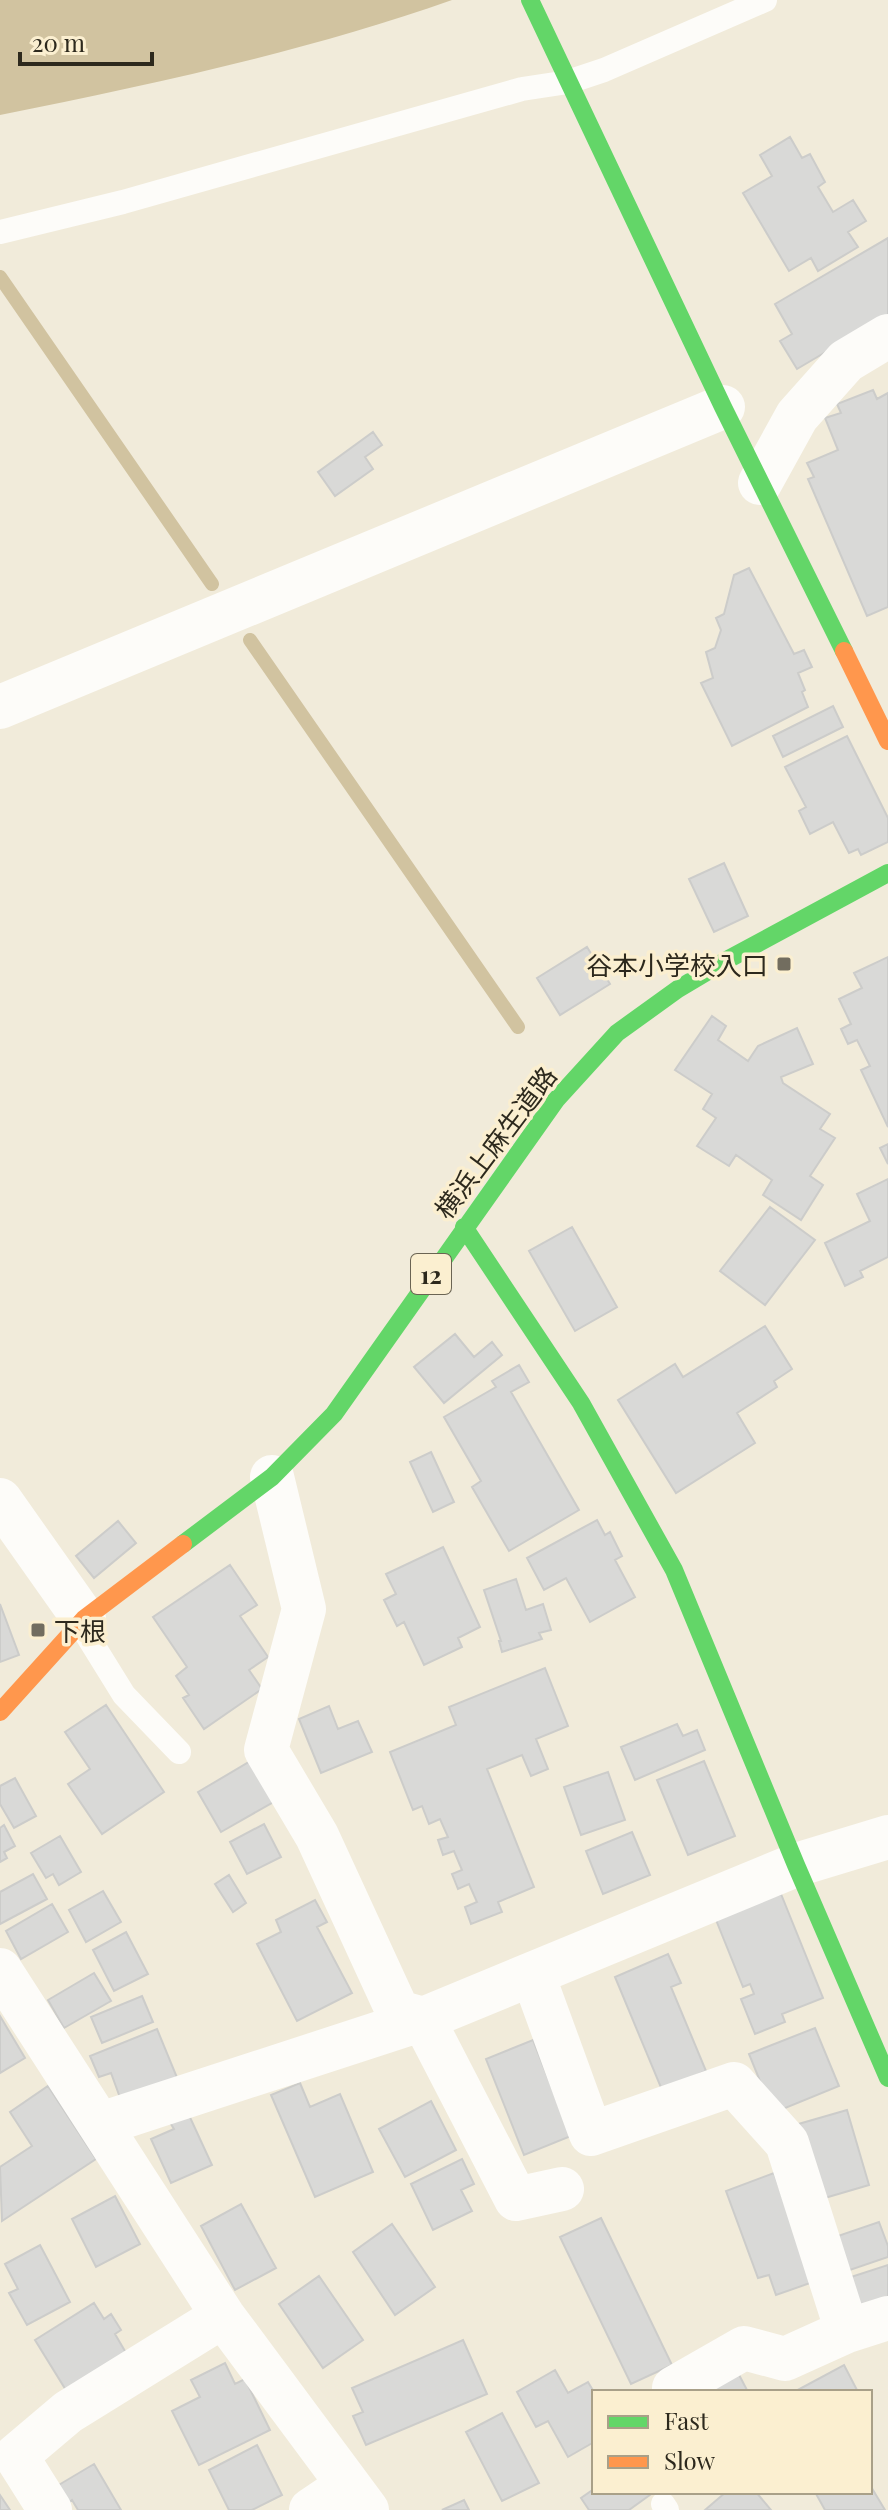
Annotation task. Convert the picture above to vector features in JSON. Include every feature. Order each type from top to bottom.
[{"type":"street","points":[[530,0],[723,407],[888,741]]},
{"type":"street","points":[[760,483],[797,416],[846,361],[888,336]]},
{"type":"street","points":[[0,707],[723,407]]},
{"type":"street","name":"横浜上麻生道路","points":[[0,1712],[82,1622],[272,1477],[334,1414],[556,1100],[617,1033],[678,989],[725,961],[888,873]]},
{"type":"street","points":[[464,1227],[581,1403],[674,1570],[888,2078]]},
{"type":"street","points":[[272,1477],[304,1609],[266,1750],[317,1836],[398,2012],[423,2019],[516,2199],[562,2189]]},
{"type":"street","points":[[0,1500],[82,1622]]},
{"type":"street","points":[[101,2124],[423,2019],[796,1865],[888,1837]]},
{"type":"street","points":[[0,1970],[223,2316],[358,2498],[311,2510]]},
{"type":"street","points":[[533,1975],[591,2134],[734,2084],[787,2143],[847,2331]]},
{"type":"street","points":[[50,2510],[16,2456],[68,2412],[223,2316]]},
{"type":"street","points":[[674,2388],[744,2348],[785,2359],[847,2331],[888,2318]]},
{"type":"lane","points":[[0,232],[123,202],[522,89],[765,0]]},
{"type":"lane","points":[[82,1622],[124,1695],[179,1752]]},
{"type":"shaded area","points":[[0,0],[452,0],[284,51],[171,79],[0,115]]},
{"type":"building","points":[[790,137],[802,158],[810,154],[825,182],[818,187],[833,212],[853,200],[866,221],[848,232],[858,247],[818,271],[811,258],[789,271],[743,193],[772,176],[760,155]]},
{"type":"building","points":[[888,238],[888,315],[797,369],[780,341],[792,334],[775,304]]},
{"type":"building","points":[[873,390],[877,399],[888,393],[888,607],[867,616],[808,479],[814,477],[807,463],[838,450],[825,418],[841,413],[837,404]]},
{"type":"building","points":[[373,432],[382,445],[365,457],[373,469],[335,496],[318,472]]},
{"type":"building","points":[[749,568],[794,654],[804,650],[812,667],[798,673],[808,707],[732,746],[701,683],[713,678],[706,652],[715,648],[721,630],[716,618],[724,614],[734,575]]},
{"type":"building","points":[[833,706],[843,727],[783,757],[773,736]]},
{"type":"building","points":[[847,736],[888,818],[888,842],[861,855],[858,849],[849,853],[833,822],[810,834],[799,811],[806,807],[785,767]]},
{"type":"building","points":[[724,863],[748,916],[714,932],[689,879]]},
{"type":"building","points":[[587,947],[610,984],[560,1015],[537,978]]},
{"type":"building","points":[[888,957],[888,1127],[861,1070],[870,1066],[857,1040],[848,1044],[841,1029],[851,1024],[839,999],[862,988],[854,973]]},
{"type":"building","points":[[712,1016],[726,1026],[718,1040],[748,1061],[758,1046],[797,1028],[813,1064],[781,1077],[783,1083],[830,1114],[820,1129],[835,1138],[810,1176],[823,1185],[801,1220],[763,1195],[772,1180],[736,1155],[729,1166],[697,1146],[716,1118],[703,1109],[712,1094],[675,1070]]},
{"type":"building","points":[[888,1144],[888,1164],[880,1148]]},
{"type":"building","points":[[888,1179],[888,1257],[860,1271],[863,1277],[845,1286],[825,1243],[870,1221],[857,1194]]},
{"type":"building","points":[[770,1207],[815,1240],[765,1305],[720,1271]]},
{"type":"building","points":[[572,1227],[617,1307],[575,1331],[529,1251]]},
{"type":"building","points":[[765,1326],[792,1369],[774,1381],[777,1387],[737,1413],[755,1443],[676,1493],[618,1400],[675,1364],[683,1377]]},
{"type":"building","points":[[455,1334],[474,1357],[492,1342],[502,1355],[444,1403],[414,1367]]},
{"type":"building","points":[[519,1365],[529,1382],[511,1392],[579,1510],[509,1551],[472,1487],[481,1481],[444,1417],[496,1387],[492,1381]]},
{"type":"building","points":[[431,1452],[454,1502],[433,1512],[410,1462]]},
{"type":"building","points":[[597,1520],[605,1535],[610,1532],[622,1556],[615,1560],[635,1597],[590,1622],[566,1578],[544,1590],[527,1558]]},
{"type":"building","points":[[118,1521],[136,1543],[94,1578],[76,1556]]},
{"type":"building","points":[[443,1547],[480,1627],[458,1638],[462,1647],[424,1665],[404,1622],[397,1626],[384,1600],[396,1594],[386,1574]]},
{"type":"building","points":[[230,1565],[257,1605],[240,1616],[268,1657],[249,1670],[262,1689],[204,1729],[183,1698],[189,1695],[176,1676],[187,1667],[153,1617]]},
{"type":"building","points":[[516,1579],[526,1610],[543,1604],[551,1630],[539,1633],[542,1639],[502,1652],[484,1590]]},
{"type":"building","points":[[0,1604],[19,1655],[0,1662]]},
{"type":"building","points":[[545,1668],[568,1726],[536,1739],[548,1769],[531,1776],[522,1755],[487,1769],[534,1887],[498,1902],[502,1912],[471,1924],[465,1907],[477,1902],[469,1884],[458,1889],[452,1874],[462,1870],[454,1851],[443,1855],[438,1840],[448,1837],[440,1819],[429,1824],[422,1806],[413,1810],[390,1752],[456,1725],[449,1707]]},
{"type":"building","points":[[106,1705],[164,1792],[102,1834],[68,1784],[90,1769],[65,1732]]},
{"type":"building","points":[[329,1706],[338,1729],[358,1721],[372,1752],[321,1773],[299,1719]]},
{"type":"building","points":[[677,1724],[683,1736],[697,1730],[705,1750],[635,1780],[621,1747]]},
{"type":"building","points":[[254,1759],[277,1800],[221,1832],[198,1792]]},
{"type":"building","points":[[704,1761],[735,1836],[688,1855],[657,1780]]},
{"type":"building","points":[[608,1772],[625,1820],[581,1835],[564,1787]]},
{"type":"building","points":[[15,1778],[36,1816],[14,1828],[0,1804],[0,1786]]},
{"type":"building","points":[[264,1824],[281,1857],[247,1874],[230,1842]]},
{"type":"building","points":[[4,1825],[15,1846],[4,1852],[7,1858],[0,1862],[0,1828]]},
{"type":"building","points":[[632,1832],[650,1875],[603,1894],[586,1851]]},
{"type":"building","points":[[60,1836],[81,1872],[59,1885],[53,1874],[46,1878],[31,1853]]},
{"type":"building","points":[[33,1874],[47,1899],[0,1924],[0,1892]]},
{"type":"building","points":[[229,1875],[246,1903],[233,1912],[215,1884]]},
{"type":"building","points":[[103,1891],[121,1922],[86,1942],[69,1910]]},
{"type":"building","points":[[781,1894],[823,1998],[782,2014],[785,2022],[755,2034],[741,1999],[754,1994],[750,1984],[743,1987],[714,1915]]},
{"type":"building","points":[[315,1900],[327,1922],[317,1927],[352,1993],[297,2021],[257,1944],[281,1932],[276,1920]]},
{"type":"building","points":[[52,1904],[68,1932],[21,1959],[6,1931]]},
{"type":"building","points":[[126,1932],[148,1974],[114,1991],[93,1950]]},
{"type":"building","points":[[668,1954],[681,1983],[671,1987],[706,2071],[662,2090],[615,1977]]},
{"type":"building","points":[[94,1973],[111,2001],[64,2028],[48,2000]]},
{"type":"building","points":[[142,1996],[153,2022],[102,2043],[91,2017]]},
{"type":"building","points":[[0,2016],[25,2058],[0,2073]]},
{"type":"building","points":[[815,2028],[839,2086],[773,2113],[749,2054]]},
{"type":"building","points":[[157,2029],[178,2080],[122,2103],[111,2073],[99,2077],[90,2056]]},
{"type":"building","points":[[533,2040],[571,2136],[524,2155],[486,2059]]},
{"type":"building","points":[[300,2083],[310,2107],[340,2094],[373,2172],[315,2197],[271,2095]]},
{"type":"building","points":[[48,2086],[96,2159],[2,2221],[0,2167],[32,2146],[10,2112]]},
{"type":"building","points":[[431,2101],[456,2150],[405,2177],[379,2129]]},
{"type":"building","points":[[847,2110],[869,2185],[818,2200],[795,2125]]},
{"type":"building","points":[[188,2113],[212,2165],[171,2183],[151,2139],[174,2129],[169,2121]]},
{"type":"building","points":[[462,2159],[474,2184],[461,2190],[472,2211],[433,2230],[411,2184]]},
{"type":"building","points":[[774,2173],[813,2282],[776,2295],[769,2275],[758,2278],[726,2191]]},
{"type":"building","points":[[115,2196],[140,2244],[96,2267],[72,2219]]},
{"type":"building","points":[[241,2204],[276,2268],[235,2290],[201,2226]]},
{"type":"building","points":[[601,2218],[672,2365],[631,2384],[560,2237]]},
{"type":"building","points":[[879,2222],[888,2246],[888,2257],[841,2273],[829,2239]]},
{"type":"building","points":[[392,2224],[435,2287],[395,2315],[353,2252]]},
{"type":"building","points":[[40,2245],[70,2302],[27,2325],[9,2293],[18,2289],[5,2264]]},
{"type":"building","points":[[888,2265],[888,2298],[854,2309],[845,2279]]},
{"type":"building","points":[[319,2276],[363,2340],[323,2368],[279,2304]]},
{"type":"building","points":[[94,2303],[104,2319],[111,2314],[121,2330],[115,2334],[129,2358],[69,2395],[35,2340]]},
{"type":"building","points":[[463,2340],[487,2394],[366,2445],[353,2416],[363,2412],[352,2388]]},
{"type":"building","points":[[225,2363],[235,2384],[245,2379],[270,2430],[199,2465],[172,2411],[200,2397],[191,2380]]},
{"type":"building","points":[[844,2365],[857,2390],[798,2390]]},
{"type":"building","points":[[736,2369],[747,2390],[699,2390]]},
{"type":"building","points":[[555,2370],[568,2393],[588,2382],[593,2390],[592,2443],[568,2457],[548,2421],[536,2427],[517,2392]]},
{"type":"building","points":[[502,2413],[539,2483],[502,2501],[466,2432]]},
{"type":"building","points":[[257,2445],[282,2495],[252,2510],[229,2510],[209,2470]]},
{"type":"building","points":[[94,2464],[121,2510],[78,2510],[72,2500],[67,2504],[57,2486]]},
{"type":"building","points":[[872,2488],[885,2510],[825,2510],[816,2494],[872,2494]]},
{"type":"building","points":[[592,2490],[592,2494],[651,2494],[629,2510],[589,2510],[581,2498]]},
{"type":"building","points":[[724,2494],[758,2494],[771,2510],[705,2510]]},
{"type":"building","points":[[0,2495],[10,2510],[0,2510]]},
{"type":"building","points":[[464,2500],[469,2510],[442,2510]]},
{"type":"waterway","points":[[0,277],[212,584]]},
{"type":"waterway","points":[[250,640],[518,1027]]},
{"type":"traffic: fast","points":[[530,0],[723,407],[844,651]]},
{"type":"traffic: fast","points":[[183,1544],[272,1477],[334,1414],[556,1100],[617,1033],[678,989],[725,961],[888,873]]},
{"type":"traffic: fast","points":[[464,1227],[581,1403],[674,1570],[888,2078]]},
{"type":"traffic: slow","points":[[844,651],[888,741]]},
{"type":"traffic: slow","points":[[0,1712],[84,1619],[183,1544]]},
{"type":"place","name":"谷本小学校入口","points":[[784,964]]},
{"type":"place","name":"下根","points":[[38,1630]]}]
